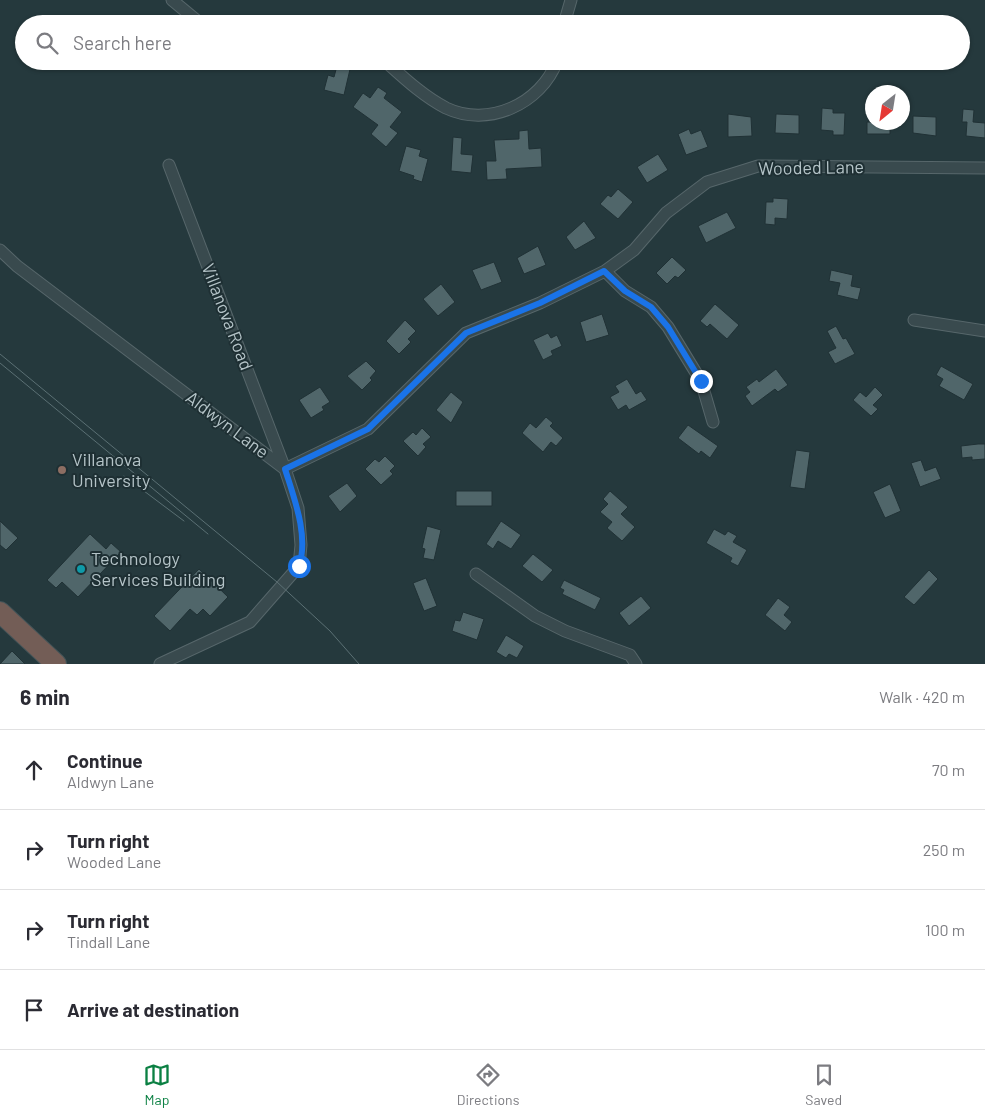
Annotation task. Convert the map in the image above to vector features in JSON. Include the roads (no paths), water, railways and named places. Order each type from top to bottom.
[{"type":"highway","points":[[0,612],[56,664]]},
{"type":"street","points":[[172,0],[190,15]]},
{"type":"street","points":[[566,15],[570,0]]},
{"type":"street","points":[[395,70],[432,100],[447,108],[472,115],[499,113],[523,103],[543,85],[552,70]]},
{"type":"street","name":"Villanova Road","points":[[168,164],[285,469]]},
{"type":"street","name":"Wooded Lane","points":[[285,469],[368,429],[466,333],[540,303],[604,271],[634,250],[666,213],[707,182],[758,166],[985,168]]},
{"type":"street","name":"Aldwyn Lane","points":[[0,250],[17,266],[285,469],[298,508],[301,545],[299,566],[250,622],[160,664]]},
{"type":"street","points":[[604,271],[625,291],[651,307],[668,327],[701,381],[713,422]]},
{"type":"street","points":[[914,320],[985,331]]},
{"type":"street","points":[[476,574],[535,616],[565,631],[630,655],[636,664]]},
{"type":"tram line","points":[[0,354],[277,582],[330,631],[359,664]]},
{"type":"tram line","points":[[0,363],[208,534]]},
{"type":"tram line","points":[[124,476],[184,521]]},
{"type":"place","name":"Villanova University","points":[[62,470]]},
{"type":"place","name":"Technology Services Building","points":[[81,569]]}]
